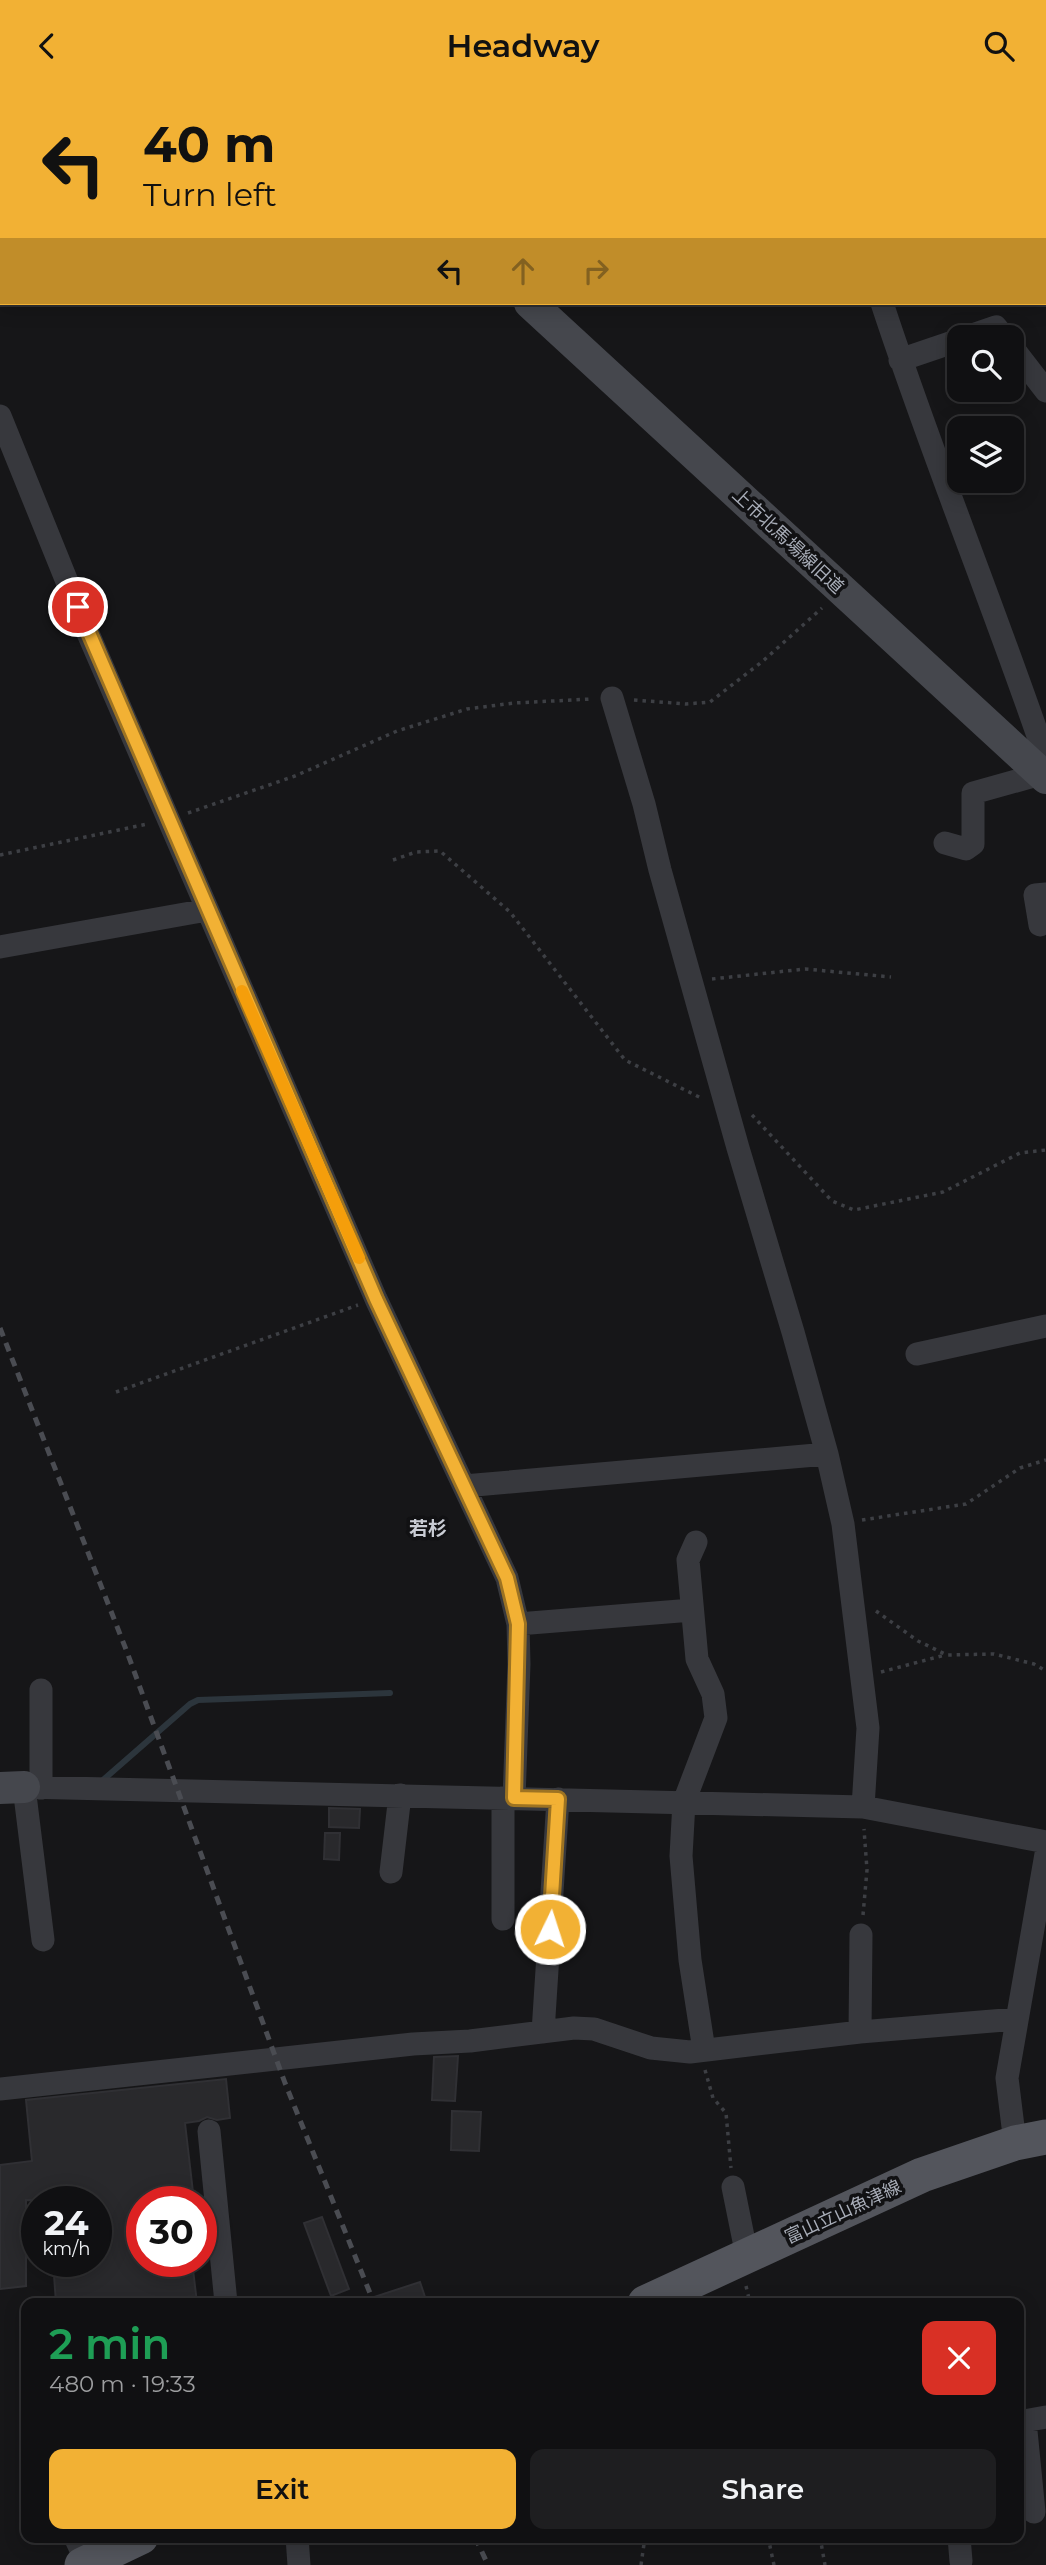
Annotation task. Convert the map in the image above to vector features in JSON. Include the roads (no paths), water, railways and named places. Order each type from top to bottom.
[{"type":"main road","name":"富山立山魚津線","points":[[656,2298],[922,2175],[1030,2140]]},
{"type":"main road","points":[[81,2555],[121,2543]]},
{"type":"street","name":"上市北馬場線旧道","points":[[532,305],[844,593],[1044,770]]},
{"type":"street","points":[[882,305],[1006,641],[1044,770],[973,793],[973,844],[966,849],[945,843]]},
{"type":"street","points":[[900,360],[947,343]]},
{"type":"street","points":[[1024,363],[1046,391]]},
{"type":"street","points":[[0,416],[87,631],[376,1299],[507,1578],[518,1624],[503,1919]]},
{"type":"street","points":[[612,698],[827,1454],[843,1524],[868,1728],[863,1807]]},
{"type":"street","points":[[1040,925],[1035,895],[1046,894]]},
{"type":"street","points":[[0,947],[207,910]]},
{"type":"street","points":[[917,1354],[1046,1326]]},
{"type":"street","points":[[464,1486],[827,1454]]},
{"type":"street","points":[[696,1542],[688,1560],[697,1659],[713,1694],[716,1718],[684,1802],[681,1856],[690,1960],[704,2050]]},
{"type":"street","points":[[518,1624],[692,1610]]},
{"type":"street","points":[[41,1690],[22,1788],[43,1940]]},
{"type":"street","points":[[22,1788],[863,1807],[1046,1842]]},
{"type":"street","points":[[391,1873],[400,1795]]},
{"type":"street","points":[[543,2032],[558,1799]]},
{"type":"street","points":[[1030,2140],[1007,2078],[1046,1854]]},
{"type":"street","points":[[860,2032],[861,1935]]},
{"type":"street","points":[[0,2089],[574,2028],[594,2029],[651,2048],[690,2052],[860,2032],[1017,2019]]},
{"type":"street","points":[[209,2131],[226,2298]]},
{"type":"street","points":[[733,2187],[747,2256]]},
{"type":"street","points":[[1030,2420],[1034,2512]]},
{"type":"street","points":[[298,2543],[299,2565]]},
{"type":"street","points":[[960,2543],[961,2561]]},
{"type":"waterway","points":[[103,1780],[198,1700],[390,1693]]},
{"type":"railway","points":[[0,1328],[127,1652],[285,2083],[372,2298]]},
{"type":"railway","points":[[478,2543],[488,2565]]},
{"type":"district","name":"若杉","points":[[428,1528]]}]
